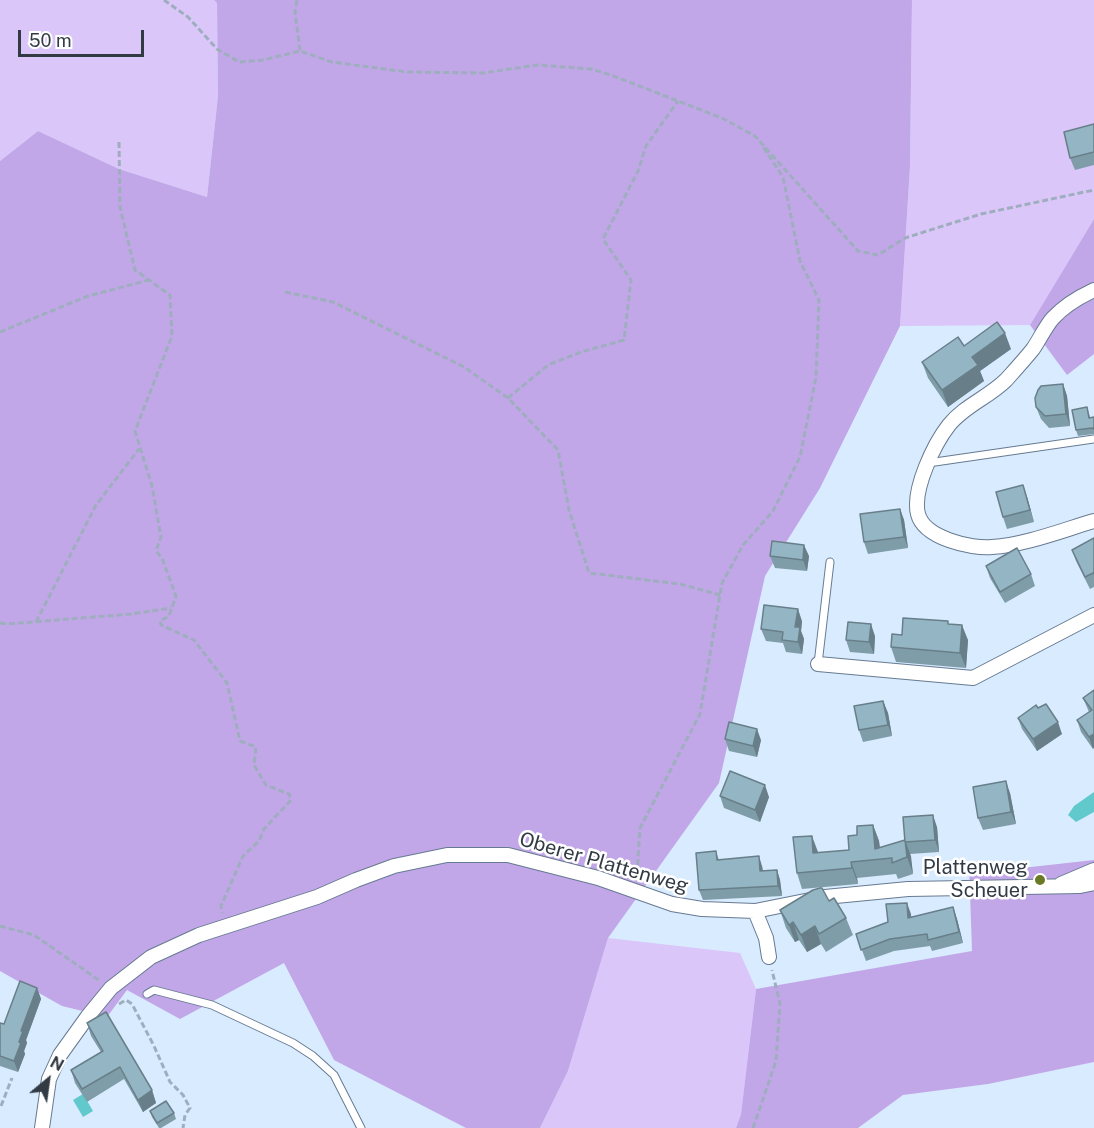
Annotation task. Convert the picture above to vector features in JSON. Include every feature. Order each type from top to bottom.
[{"type":"street","points":[[1094,290],[1077,298],[1053,318],[1033,349],[1005,381],[969,406],[950,424],[928,463],[919,485],[918,514],[923,524],[942,538],[960,544],[993,548],[1094,521]]},
{"type":"street","points":[[818,664],[973,678],[1094,615]]},
{"type":"street","name":"Oberer Plattenweg","points":[[42,1128],[49,1079],[60,1055],[111,988],[151,957],[199,935],[317,897],[394,866],[447,855],[508,855],[598,878],[672,904],[702,909],[755,912],[825,897],[908,889],[1053,887],[1094,884]]},
{"type":"street","points":[[1053,887],[1094,870]]},
{"type":"street","points":[[755,912],[766,939],[769,957]]},
{"type":"lane","points":[[928,463],[1094,439]]},
{"type":"lane","points":[[818,664],[830,562]]},
{"type":"lane","points":[[147,994],[154,990],[212,1005],[293,1043],[326,1066],[334,1075],[361,1128]]},
{"type":"path","points":[[164,0],[188,17],[217,49],[239,62],[263,60],[300,51],[332,62],[407,72],[483,73],[537,65],[591,69],[722,118],[755,136],[858,251],[878,255],[905,238],[981,214],[1094,190]]},
{"type":"path","points":[[297,0],[294,12],[300,51]]},
{"type":"path","points":[[508,398],[548,365],[581,352],[624,340],[631,280],[603,239],[638,171],[646,146],[678,101]]},
{"type":"path","points":[[629,873],[639,874],[640,828],[700,714],[722,583],[742,544],[773,511],[800,457],[816,377],[819,300],[800,261],[783,177],[755,136]]},
{"type":"path","points":[[119,142],[120,207],[135,270],[170,295],[172,336],[135,430],[152,486],[161,537],[156,551],[162,558],[176,596],[169,616],[160,621],[161,625],[194,640],[227,683],[240,741],[256,747],[254,765],[266,785],[289,794],[291,800],[264,829],[259,841],[243,856],[221,906],[223,927]]},
{"type":"path","points":[[0,332],[88,296],[149,280]]},
{"type":"path","points":[[285,292],[333,302],[464,367],[508,398],[558,450],[569,510],[589,573],[680,584],[720,595]]},
{"type":"path","points":[[36,622],[96,505],[140,448]]},
{"type":"path","points":[[0,623],[131,614],[172,608]]},
{"type":"path","points":[[0,926],[34,935],[111,988]]},
{"type":"path","points":[[753,1128],[776,1061],[780,1004],[769,957]]},
{"type":"path","points":[[114,1011],[120,1002],[126,1000],[132,1004],[170,1082],[183,1095],[190,1108],[185,1115],[183,1128]]},
{"type":"path","points":[[1,1106],[12,1078]]},
{"type":"shaded area","points":[[0,0],[214,0],[217,3],[218,96],[207,197],[119,169],[38,131],[0,161]]},
{"type":"shaded area","points":[[214,0],[912,0],[910,167],[900,326],[820,488],[765,576],[719,783],[608,938],[568,1071],[540,1128],[466,1128],[334,1060],[284,963],[180,1019],[127,990],[107,1017],[62,1006],[0,971],[0,161],[38,131],[119,169],[207,197],[218,96],[217,3]]},
{"type":"shaded area","points":[[912,0],[1094,0],[1094,219],[1030,325],[900,326],[910,167]]},
{"type":"shaded area","points":[[1094,219],[1094,354],[1067,375],[1030,325]]},
{"type":"shaded area","points":[[1094,792],[1094,812],[1076,822],[1068,815],[1074,806]]},
{"type":"shaded area","points":[[1094,860],[1094,1062],[988,1084],[903,1095],[858,1128],[736,1128],[741,1114],[756,989],[972,951],[969,863],[1022,868]]},
{"type":"shaded area","points":[[608,938],[740,953],[756,989],[741,1114],[736,1128],[540,1128],[568,1071]]},
{"type":"shaded area","points":[[83,1094],[93,1111],[83,1117],[73,1100]]},
{"type":"building","points":[[1094,124],[1094,152],[1070,158],[1064,132]]},
{"type":"building","points":[[997,322],[1005,333],[972,357],[978,365],[942,390],[922,362],[958,337],[964,346]]},
{"type":"building","points":[[1063,384],[1066,414],[1045,416],[1036,407],[1035,398],[1038,390],[1041,386]]},
{"type":"building","points":[[1087,407],[1089,418],[1094,417],[1094,429],[1076,430],[1072,410]]},
{"type":"building","points":[[1023,485],[1030,510],[1003,517],[996,492]]},
{"type":"building","points":[[900,509],[904,537],[864,542],[860,514]]},
{"type":"building","points":[[1094,538],[1094,574],[1085,577],[1072,550]]},
{"type":"building","points":[[772,541],[804,545],[803,560],[770,556]]},
{"type":"building","points":[[1017,548],[1031,574],[1000,592],[986,566]]},
{"type":"building","points":[[764,605],[798,609],[795,627],[800,627],[798,642],[782,640],[783,632],[761,629]]},
{"type":"building","points":[[903,618],[948,621],[948,624],[962,625],[960,653],[891,647],[892,634],[902,635]]},
{"type":"building","points":[[848,622],[871,624],[869,642],[846,640]]},
{"type":"building","points":[[1094,690],[1094,734],[1089,737],[1077,720],[1092,710],[1083,698]]},
{"type":"building","points":[[883,701],[888,725],[859,730],[854,706]]},
{"type":"building","points":[[1046,704],[1058,722],[1033,739],[1018,718],[1036,705],[1038,708]]},
{"type":"building","points":[[729,722],[757,729],[753,746],[725,739]]},
{"type":"building","points":[[730,771],[765,785],[755,810],[720,796]]},
{"type":"building","points":[[1006,781],[1011,812],[978,818],[973,787]]},
{"type":"building","points":[[933,815],[935,840],[905,842],[903,817]]},
{"type":"building","points":[[873,825],[875,849],[905,840],[907,857],[892,863],[892,858],[851,862],[852,868],[797,873],[793,837],[812,836],[813,853],[849,850],[848,836],[857,835],[857,826]]},
{"type":"building","points":[[716,851],[717,860],[759,856],[760,871],[777,870],[778,886],[699,890],[696,853]]},
{"type":"building","points":[[822,888],[829,901],[834,898],[846,918],[819,934],[815,926],[801,935],[793,922],[789,925],[780,910],[813,890]]},
{"type":"building","points":[[907,903],[908,918],[953,907],[959,932],[928,940],[927,934],[890,939],[861,950],[856,934],[888,922],[886,904]]},
{"type":"building","points":[[20,981],[37,988],[21,1031],[23,1031],[19,1042],[21,1043],[14,1061],[0,1056],[0,1023],[4,1024]]},
{"type":"building","points":[[106,1012],[152,1090],[138,1100],[120,1067],[82,1089],[71,1070],[103,1051],[87,1023]]},
{"type":"building","points":[[166,1101],[174,1113],[157,1123],[150,1111]]},
{"type":"place","name":"Plattenweg Scheuer","points":[[1040,880]]}]
